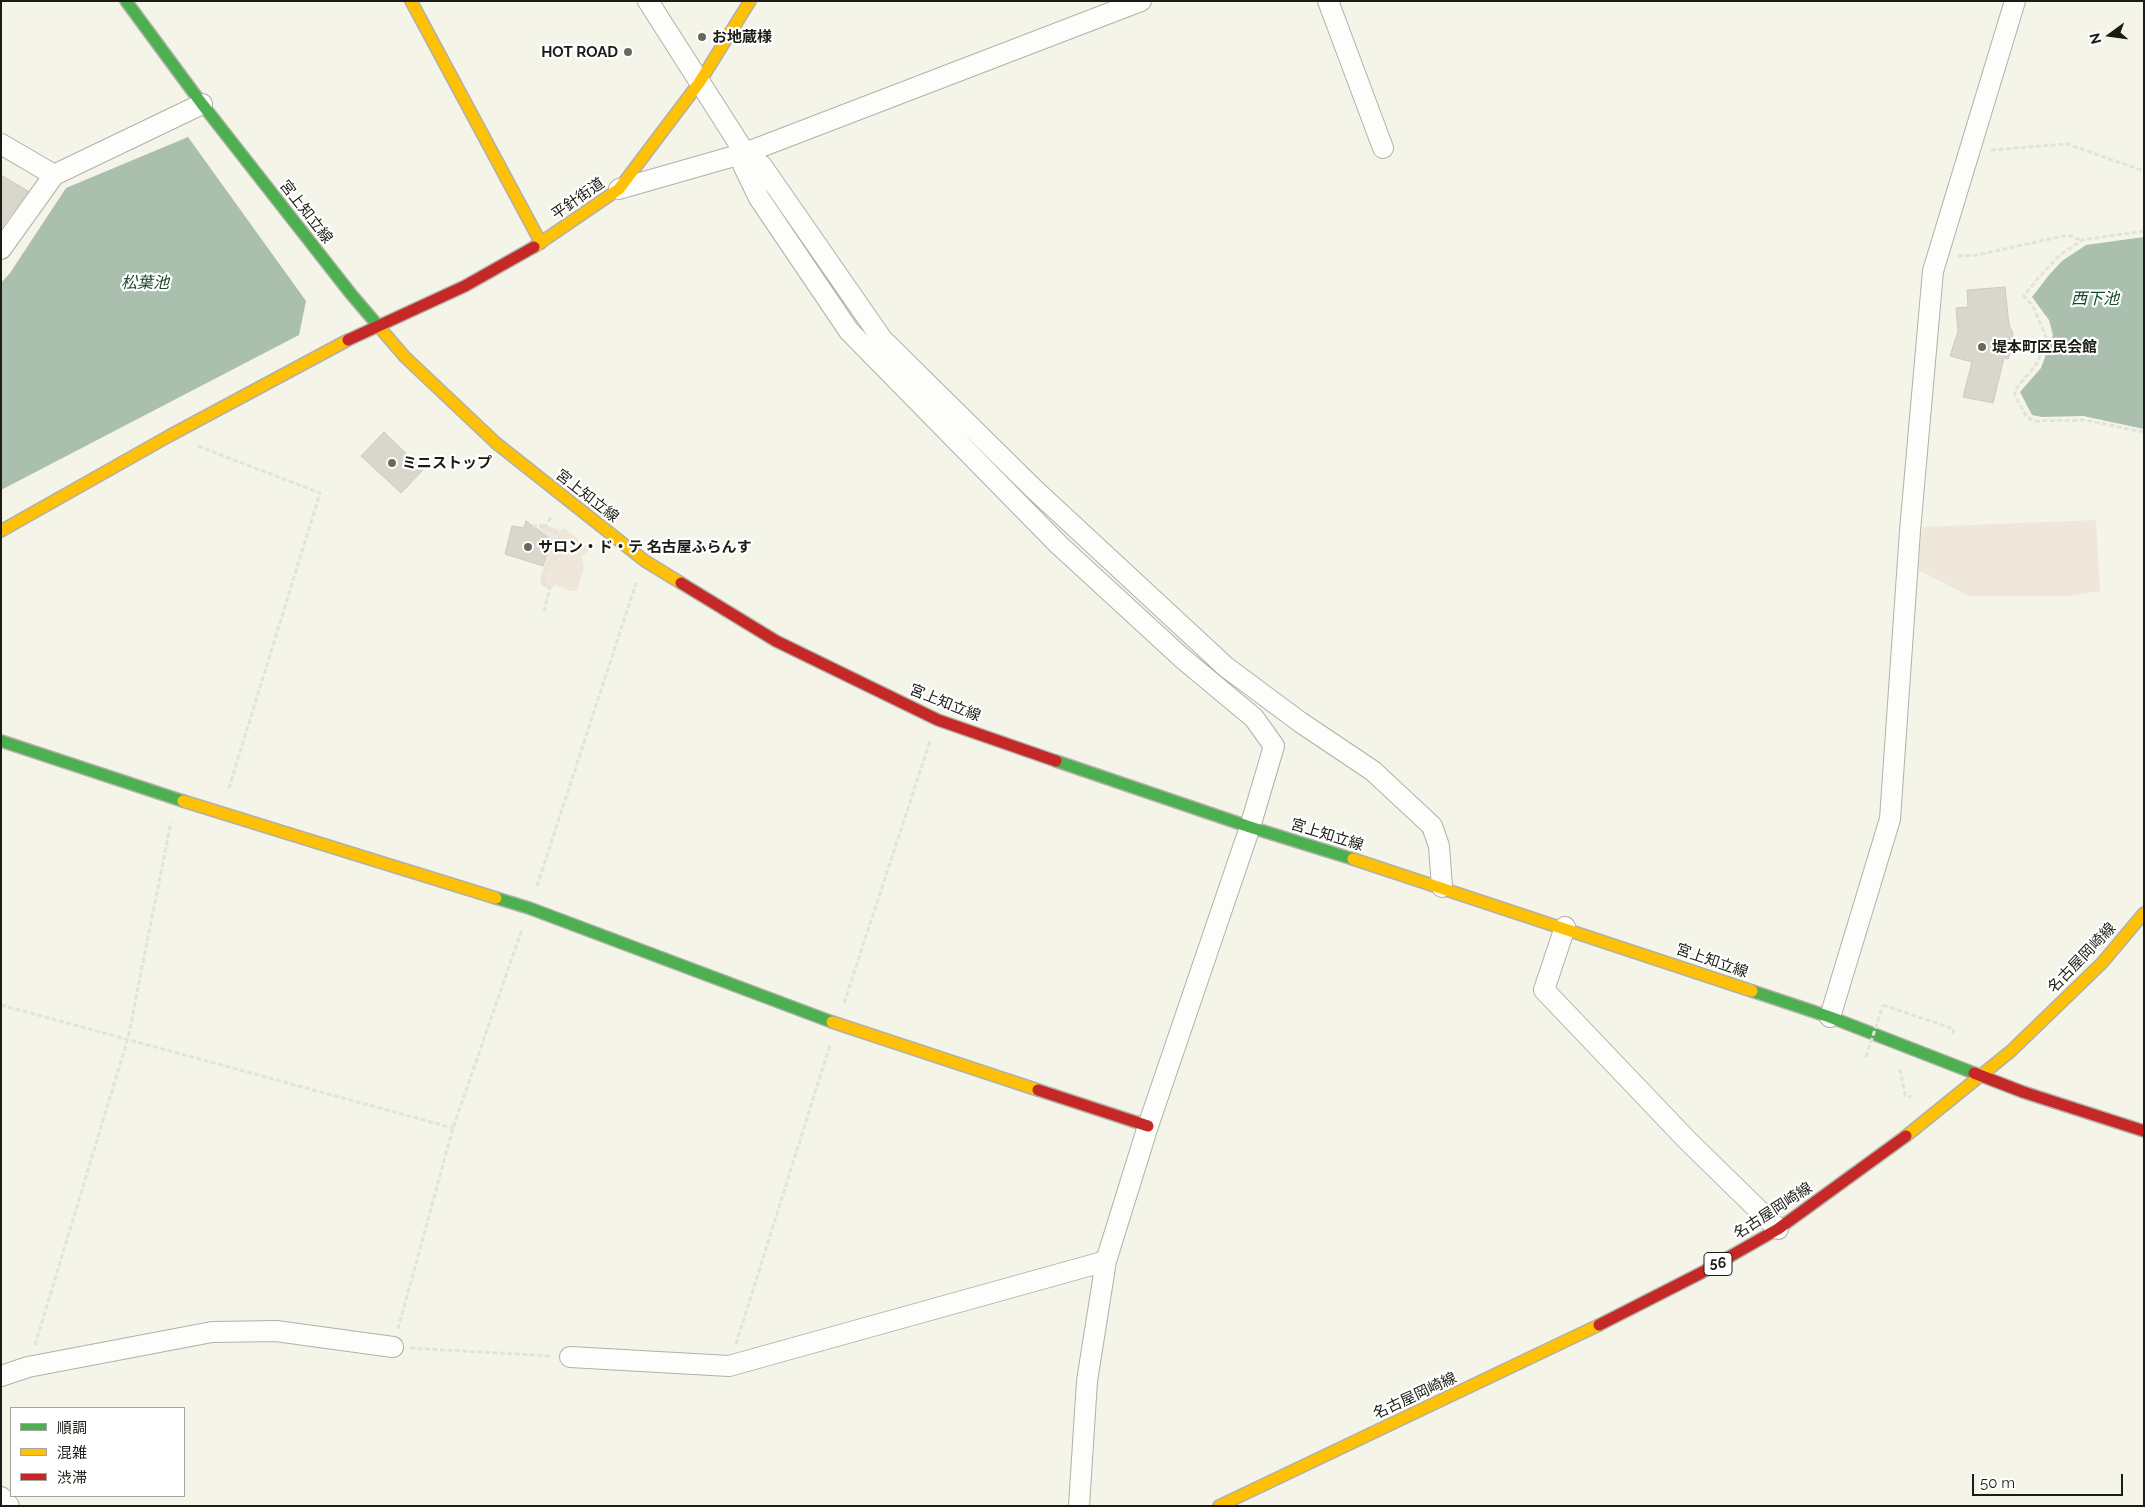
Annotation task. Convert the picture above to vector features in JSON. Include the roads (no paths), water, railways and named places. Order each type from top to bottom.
[{"type":"main road","name":"宮上知立線","points":[[126,1],[202,104],[345,286],[405,357],[496,443],[645,561],[776,641],[938,720],[1250,827],[1442,886],[1830,1017],[1981,1076],[2144,1131]]},
{"type":"main road","points":[[411,1],[542,243]]},
{"type":"main road","name":"平針街道","points":[[1,531],[169,436],[336,346],[465,286],[542,243],[619,189],[699,83],[750,1]]},
{"type":"main road","points":[[1,742],[175,799],[529,908],[837,1024],[1148,1126]]},
{"type":"main road","name":"名古屋岡崎線","points":[[1219,1506],[1605,1322],[1701,1273],[1778,1229],[1899,1142],[2012,1051],[2102,963],[2144,913]]},
{"type":"street","points":[[648,1],[745,154],[762,166],[882,339],[1034,489],[1226,667],[1300,722],[1373,770],[1432,826],[1439,846],[1442,886]]},
{"type":"street","points":[[619,189],[745,154],[1141,1]]},
{"type":"street","points":[[1328,1],[1383,148]]},
{"type":"street","points":[[1830,1017],[1890,819],[1910,531],[1933,271],[2015,1]]},
{"type":"street","points":[[1,249],[54,175],[202,104]]},
{"type":"street","points":[[1,144],[54,175]]},
{"type":"street","points":[[745,154],[743,165],[759,198],[849,331],[1059,545],[1182,658],[1254,718],[1274,746],[1250,827],[1148,1126],[1106,1261],[1087,1381],[1079,1506]]},
{"type":"street","points":[[1565,927],[1544,990],[1687,1140],[1778,1229]]},
{"type":"street","points":[[570,1357],[729,1366],[1106,1261]]},
{"type":"street","points":[[1,1376],[28,1368],[212,1332],[276,1332],[393,1347]]},
{"type":"street","points":[[1,1497],[9,1506]]},
{"type":"water","name":"松葉池","points":[[188,137],[306,301],[299,335],[1,490],[1,283],[10,273],[66,188]]},
{"type":"water","name":"西下池","points":[[2144,237],[2144,429],[2083,416],[2042,417],[2032,415],[2020,392],[2041,368],[2053,335],[2049,320],[2032,297],[2062,261],[2086,245]]},
{"type":"place","name":"お地蔵様","points":[[702,37]]},
{"type":"place","name":"HOT ROAD","points":[[628,52]]},
{"type":"place","name":"堤本町区民会館","points":[[1982,347]]},
{"type":"place","name":"ミニストップ","points":[[392,463]]},
{"type":"place","name":"サロン・ド・テ 名古屋ふらんす","points":[[528,547]]}]
